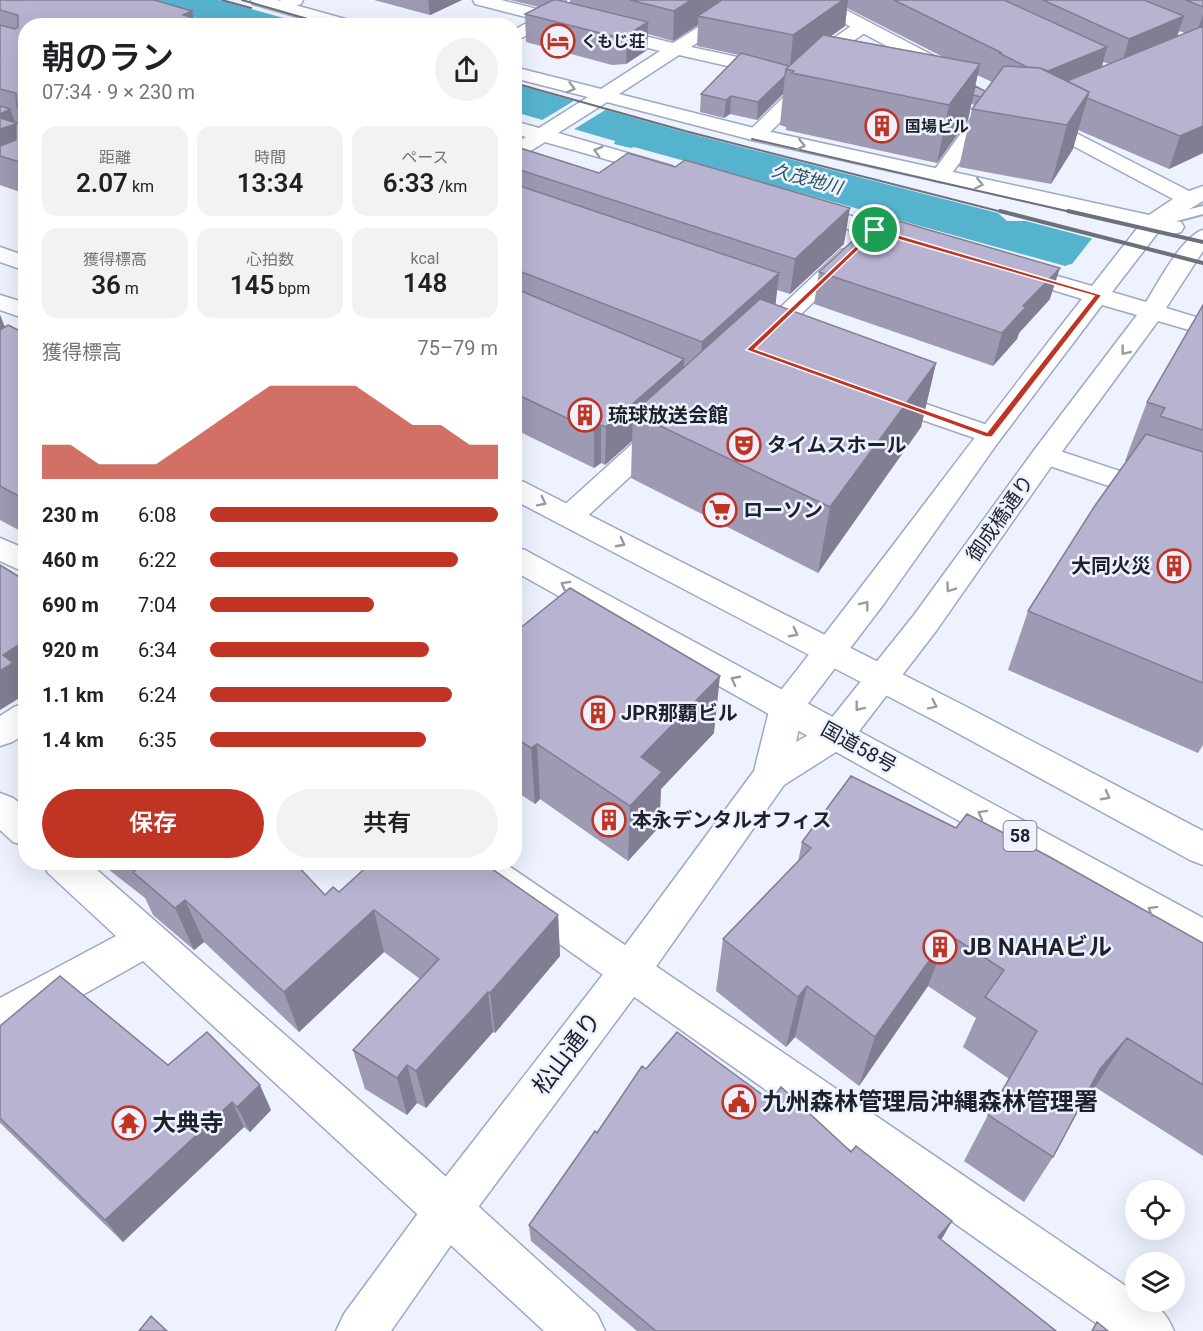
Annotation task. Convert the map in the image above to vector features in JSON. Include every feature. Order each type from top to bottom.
[{"type":"main road","points":[[259,0],[288,3],[328,18]]},
{"type":"main road","points":[[481,0],[676,50],[819,80],[756,135]]},
{"type":"main road","points":[[522,33],[580,0]]},
{"type":"main road","points":[[522,148],[752,0]]},
{"type":"main road","points":[[814,0],[969,83]]},
{"type":"main road","points":[[793,75],[863,26]]},
{"type":"main road","points":[[522,75],[597,100],[1154,222],[1203,235]]},
{"type":"main road","points":[[1057,105],[1024,114],[1162,186],[1199,200]]},
{"type":"main road","points":[[940,176],[983,114]]},
{"type":"main road","points":[[522,128],[548,132],[683,176]]},
{"type":"main road","points":[[771,775],[787,707],[989,435],[1154,222],[1199,200]]},
{"type":"main road","points":[[785,204],[930,246]]},
{"type":"main road","points":[[755,355],[784,302],[875,230]]},
{"type":"main road","name":"御成橋通り","points":[[838,734],[926,624],[1045,454],[1135,338],[1203,235]]},
{"type":"main road","points":[[0,254],[18,261]]},
{"type":"main road","points":[[995,265],[1103,289],[1155,306],[1203,327]]},
{"type":"main road","points":[[0,302],[18,309]]},
{"type":"main road","points":[[861,389],[989,435]]},
{"type":"main road","points":[[570,516],[680,416]]},
{"type":"main road","points":[[1045,454],[1203,509]]},
{"type":"main road","points":[[522,492],[881,679],[1200,840]]},
{"type":"main road","points":[[0,548],[18,558]]},
{"type":"main road","name":"国道58号","points":[[522,561],[838,734],[1203,938]]},
{"type":"main road","points":[[0,733],[18,721]]},
{"type":"main road","points":[[771,775],[838,734]]},
{"type":"main road","name":"松山通り","points":[[361,1331],[449,1209],[629,972],[771,775]]},
{"type":"main road","points":[[0,808],[18,824]]},
{"type":"main road","points":[[70,870],[449,1209],[580,1331]]},
{"type":"main road","points":[[483,870],[1149,1331]]},
{"type":"main road","points":[[0,1019],[147,939]]},
{"type":"water","points":[[134,0],[219,0],[284,18],[197,18]]},
{"type":"water","name":"久茂地川","points":[[522,86],[684,132],[998,213],[1007,221],[1026,221],[1203,268],[1203,304],[634,147],[614,144],[615,141],[522,114]]},
{"type":"pier","points":[[577,99],[607,109],[571,131],[539,122]]},
{"type":"pier","points":[[1094,236],[1203,265],[1203,307],[1064,269],[1067,265],[1072,264]]},
{"type":"building","points":[[0,0],[154,0],[192,11],[183,15],[193,18],[18,18],[18,15],[0,10]]},
{"type":"building","points":[[553,0],[648,22],[627,35],[612,36],[525,14]]},
{"type":"building","points":[[630,0],[691,0],[674,11]]},
{"type":"building","points":[[722,0],[843,0],[793,35],[698,16]]},
{"type":"building","points":[[894,0],[1004,0],[1107,47],[1048,71],[1027,67]]},
{"type":"building","points":[[1043,0],[1144,0],[1184,16],[1129,39]]},
{"type":"building","points":[[1186,0],[1203,0],[1203,7]]},
{"type":"building","points":[[0,25],[15,29],[18,27],[17,106],[16,93],[0,89]]},
{"type":"building","points":[[1203,26],[1203,126],[1180,136],[1087,98],[1089,92],[1067,81]]},
{"type":"building","points":[[823,35],[980,64],[949,105],[792,73],[794,71],[786,69]]},
{"type":"building","points":[[741,53],[789,66],[785,76],[758,102],[731,96],[726,100],[701,94]]},
{"type":"building","points":[[1004,66],[1040,68],[1089,92],[1067,125],[972,109]]},
{"type":"building","points":[[975,86],[985,91],[981,97],[973,95]]},
{"type":"building","points":[[0,106],[10,109],[0,114]]},
{"type":"building","points":[[0,118],[18,124],[18,162],[0,156],[0,146],[16,140],[16,124],[0,129]]},
{"type":"building","points":[[522,149],[599,173],[628,153],[675,167],[685,160],[850,208],[795,259],[522,171]]},
{"type":"building","points":[[522,187],[779,273],[702,342],[522,272]]},
{"type":"building","points":[[875,220],[881,222],[895,220],[1060,268],[1023,306],[1026,307],[1002,333],[819,272]]},
{"type":"building","points":[[522,291],[684,359],[606,427],[601,425],[594,431],[522,397]]},
{"type":"building","points":[[760,299],[936,363],[830,507],[633,413]]},
{"type":"building","points":[[1203,305],[1203,430],[1160,416],[1165,408],[1147,402]]},
{"type":"building","points":[[8,325],[18,330],[18,496],[0,486],[0,330]]},
{"type":"building","points":[[1146,434],[1203,452],[1203,683],[1028,611],[1094,507]]},
{"type":"building","points":[[0,565],[18,576],[18,645],[3,655],[13,663],[0,671]]},
{"type":"building","points":[[570,588],[720,676],[641,757],[662,772],[630,806],[537,744],[531,748],[522,742],[522,627]]},
{"type":"building","points":[[851,776],[956,828],[967,814],[1048,856],[1203,943],[1203,1085],[1127,1038],[1100,1069],[1053,1157],[988,1115],[1037,1031],[985,997],[1004,970],[948,934],[875,1037],[807,986],[798,997],[723,939],[811,848],[802,842]]},
{"type":"building","points":[[136,870],[302,870],[325,895],[333,887],[339,892],[363,870],[493,870],[558,915],[490,993],[488,992],[416,1071],[407,1065],[397,1078],[353,1050],[439,959],[374,910],[284,992],[185,900],[175,908],[133,872]]},
{"type":"building","name":"大典寺","points":[[60,976],[168,1065],[207,1032],[260,1085],[237,1107],[232,1102],[105,1220],[0,1118],[0,1026]]},
{"type":"building","points":[[677,1032],[771,1101],[781,1087],[851,1152],[856,1146],[952,1221],[938,1237],[1056,1331],[656,1331],[529,1225],[595,1131],[597,1133],[642,1066],[646,1069]]},
{"type":"building","points":[[151,1316],[167,1331],[139,1331]]},
{"type":"building","points":[[1097,1322],[1108,1331],[1092,1331]]},
{"type":"railway","points":[[222,0],[251,8]]},
{"type":"railway","points":[[242,0],[304,18]]},
{"type":"railway","points":[[522,85],[685,131],[1006,213]]},
{"type":"railway","points":[[752,139],[1075,213]]},
{"type":"railway","points":[[1000,211],[1203,263]]},
{"type":"railway","points":[[1068,211],[1203,242]]},
{"type":"place","name":"くもじ荘","points":[[558,41]]},
{"type":"place","name":"国場ビル","points":[[882,126]]},
{"type":"place","name":"琉球放送会館","points":[[585,415]]},
{"type":"place","name":"タイムスホール","points":[[744,445]]},
{"type":"place","name":"ローソン","points":[[720,510]]},
{"type":"place","name":"大同火災","points":[[1174,566]]},
{"type":"place","name":"JPR那覇ビル","points":[[598,713]]},
{"type":"place","name":"本永デンタルオフィス","points":[[609,820]]},
{"type":"place","name":"JB NAHAビル","points":[[940,947]]},
{"type":"place","name":"九州森林管理局沖縄森林管理署","points":[[739,1102]]},
{"type":"place","name":"大典寺","points":[[129,1123]]},
{"type":"route","points":[[875,230],[1098,295],[989,435],[750,350],[875,230]]}]
